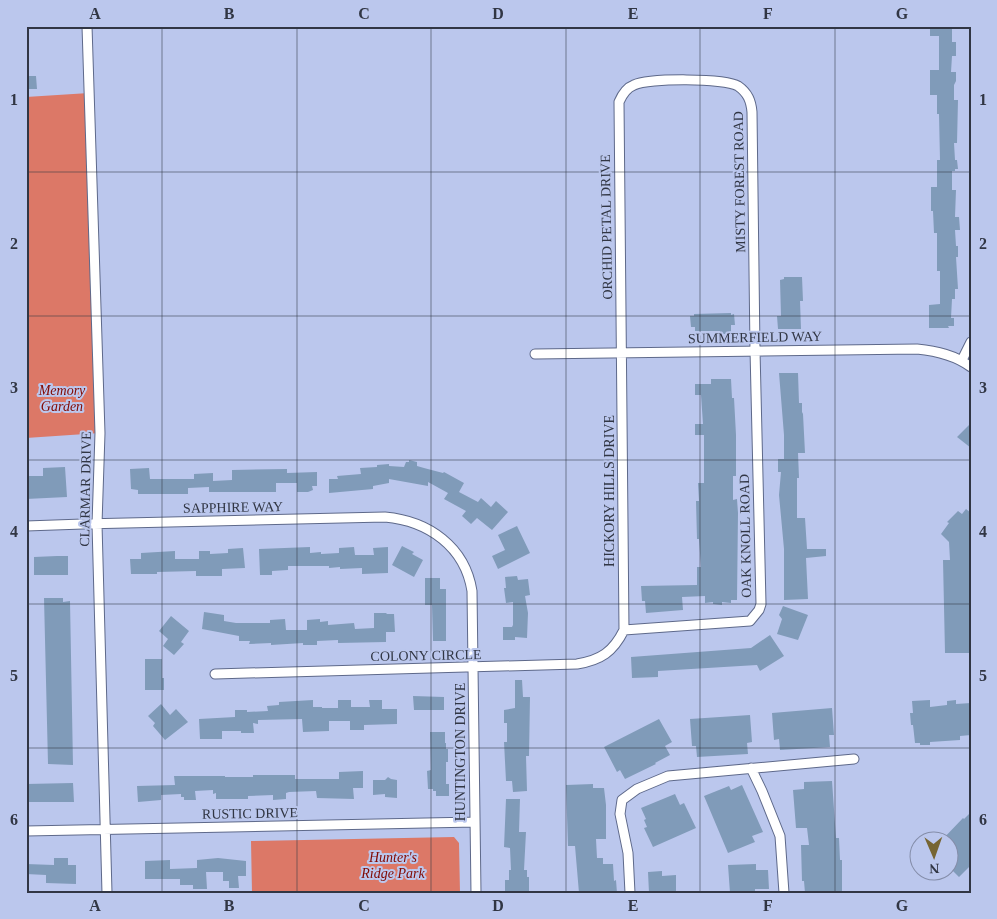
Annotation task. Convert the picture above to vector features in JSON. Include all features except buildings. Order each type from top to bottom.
[{"type":"street","name":"CLARMAR DRIVE","points":[[87,26],[100,433],[97,524],[107,893]]},
{"type":"street","name":"MISTY FOREST ROAD","points":[[619,102],[624,92],[630,87],[644,82],[716,80],[737,86],[749,97],[753,125],[755,350]]},
{"type":"street","name":"ORCHID PETAL DRIVE","points":[[619,102],[621,352]]},
{"type":"street","points":[[962,360],[971,342]]},
{"type":"street","name":"SUMMERFIELD WAY","points":[[536,354],[917,349],[933,351],[962,360],[971,367]]},
{"type":"street","name":"OAK KNOLL ROAD","points":[[624,630],[741,623],[750,621],[759,610],[761,604],[755,350]]},
{"type":"street","name":"HICKORY HILLS DRIVE","points":[[621,352],[624,630]]},
{"type":"street","name":"SAPPHIRE WAY","points":[[26,526],[385,517],[401,518],[416,523],[436,534]]},
{"type":"street","name":"HUNTINGTON DRIVE","points":[[436,534],[451,546],[470,576],[472,591],[476,893]]},
{"type":"street","name":"COLONY CIRCLE","points":[[215,674],[560,665],[593,661],[608,653],[617,643],[624,630]]},
{"type":"street","points":[[630,893],[628,853],[620,814],[622,800],[637,789],[668,776],[854,759]]},
{"type":"street","points":[[750,768],[762,791],[780,836],[784,893]]},
{"type":"street","name":"RUSTIC DRIVE","points":[[26,831],[475,822]]},
{"type":"green space","name":"Memory Garden","points":[[89,93],[100,433],[26,438],[26,97]]},
{"type":"green space","name":"Hunter's Ridge Park","points":[[454,837],[459,843],[460,893],[252,893],[251,841]]}]
